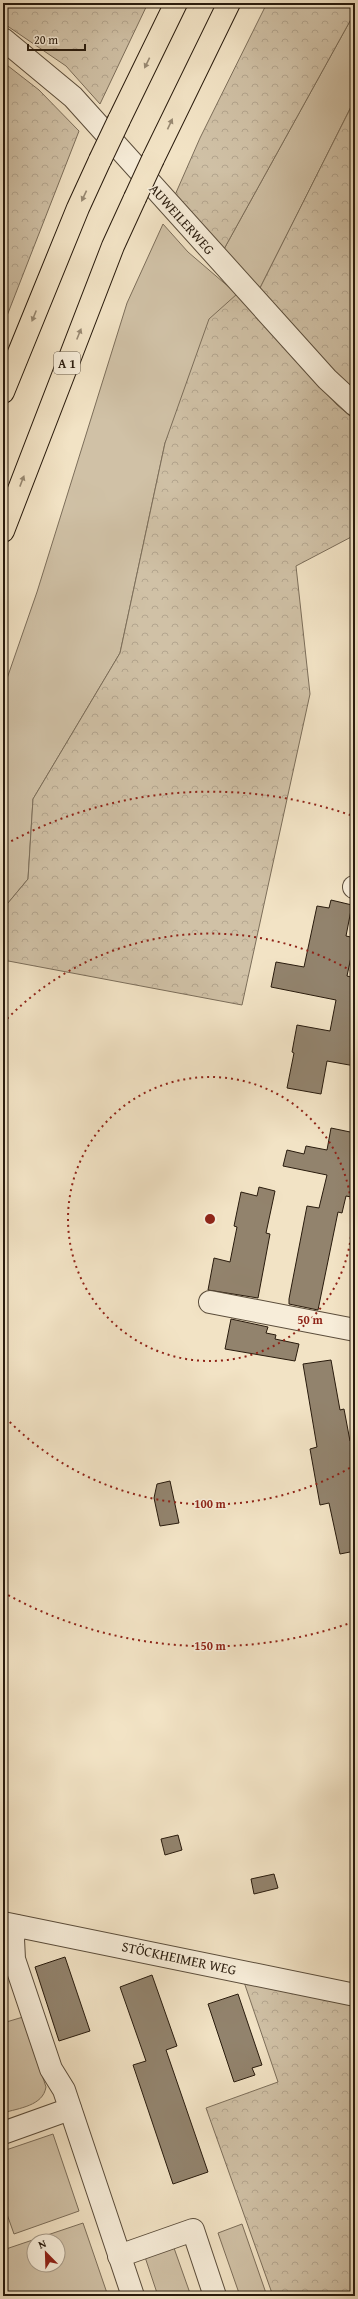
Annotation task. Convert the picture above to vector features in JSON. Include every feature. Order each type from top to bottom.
[{"type":"highway","points":[[3,392],[78,208],[176,3]]},
{"type":"highway","name":"A 1","points":[[3,531],[110,253],[153,159],[228,3]]},
{"type":"street","name":"AUWEILERWEG","points":[[3,39],[73,97],[327,379],[355,405]]},
{"type":"street","points":[[210,1302],[355,1330]]},
{"type":"street","points":[[10,1925],[13,1939],[14,1959],[51,2069],[64,2090],[133,2296]]},
{"type":"street","name":"STÖCKHEIMER WEG","points":[[10,1925],[355,1995]]},
{"type":"street","points":[[3,2133],[70,2108]]},
{"type":"street","points":[[119,2256],[193,2230],[215,2296]]},
{"type":"green space","points":[[3,3],[148,3],[100,104],[66,66],[3,23]]},
{"type":"green space","points":[[267,3],[355,3],[355,12],[224,249],[175,195],[200,138]]},
{"type":"green space","points":[[355,12],[355,99],[260,288],[224,249]]},
{"type":"green space","points":[[3,62],[39,90],[79,131],[3,326]]},
{"type":"green space","points":[[355,99],[355,394],[260,288]]},
{"type":"green space","points":[[163,224],[188,252],[237,294],[165,443],[120,653],[33,799],[28,879],[3,909],[3,690],[37,592],[127,303]]},
{"type":"green space","points":[[237,294],[337,405],[355,420],[355,535],[296,566],[310,694],[242,1005],[3,960],[3,909],[28,879],[33,799],[120,653],[165,443],[209,319]]},
{"type":"green space","points":[[244,1982],[355,2004],[355,2296],[273,2296],[206,2108],[278,2082]]},
{"type":"green space","points":[[23,2017],[46,2087],[44,2093],[35,2102],[23,2108],[3,2113],[3,2023]]},
{"type":"green space","points":[[53,2134],[79,2211],[14,2234],[3,2203],[3,2151]]},
{"type":"green space","points":[[83,2223],[108,2296],[10,2296],[3,2285],[3,2250],[26,2242],[26,2273],[66,2273],[66,2233],[53,2233]]},
{"type":"green space","points":[[242,2224],[267,2296],[240,2296],[218,2233]]},
{"type":"green space","points":[[174,2248],[191,2296],[158,2296],[145,2257]]},
{"type":"building","points":[[331,900],[352,905],[346,936],[355,938],[347,976],[355,978],[355,1066],[327,1061],[321,1094],[287,1088],[294,1053],[292,1052],[297,1025],[330,1031],[336,1000],[271,987],[276,962],[304,967],[317,906],[329,908]]},
{"type":"building","points":[[331,1128],[355,1133],[355,1182],[351,1197],[346,1196],[342,1213],[338,1212],[318,1310],[289,1304],[289,1299],[307,1206],[319,1208],[327,1175],[283,1166],[287,1150],[304,1154],[306,1146],[327,1150]]},
{"type":"building","points":[[259,1187],[275,1191],[266,1233],[270,1234],[258,1298],[208,1290],[214,1258],[230,1262],[237,1227],[234,1226],[241,1192],[257,1196]]},
{"type":"building","points":[[231,1319],[268,1327],[266,1333],[276,1335],[275,1339],[299,1344],[295,1361],[225,1349]]},
{"type":"building","points":[[331,1360],[340,1410],[344,1409],[350,1441],[353,1441],[355,1551],[340,1554],[329,1503],[320,1505],[310,1449],[317,1447],[303,1364]]},
{"type":"building","points":[[170,1481],[179,1523],[160,1526],[154,1498],[157,1484]]},
{"type":"building","points":[[178,1835],[182,1850],[165,1855],[161,1839]]},
{"type":"building","points":[[274,1874],[278,1888],[254,1894],[251,1879]]},
{"type":"building","points":[[65,1957],[90,2031],[59,2041],[35,1967]]},
{"type":"building","points":[[152,1975],[177,2046],[166,2050],[208,2172],[173,2184],[133,2065],[146,2061],[120,1987]]},
{"type":"building","points":[[238,1994],[262,2065],[252,2068],[255,2075],[234,2082],[208,2004]]}]
